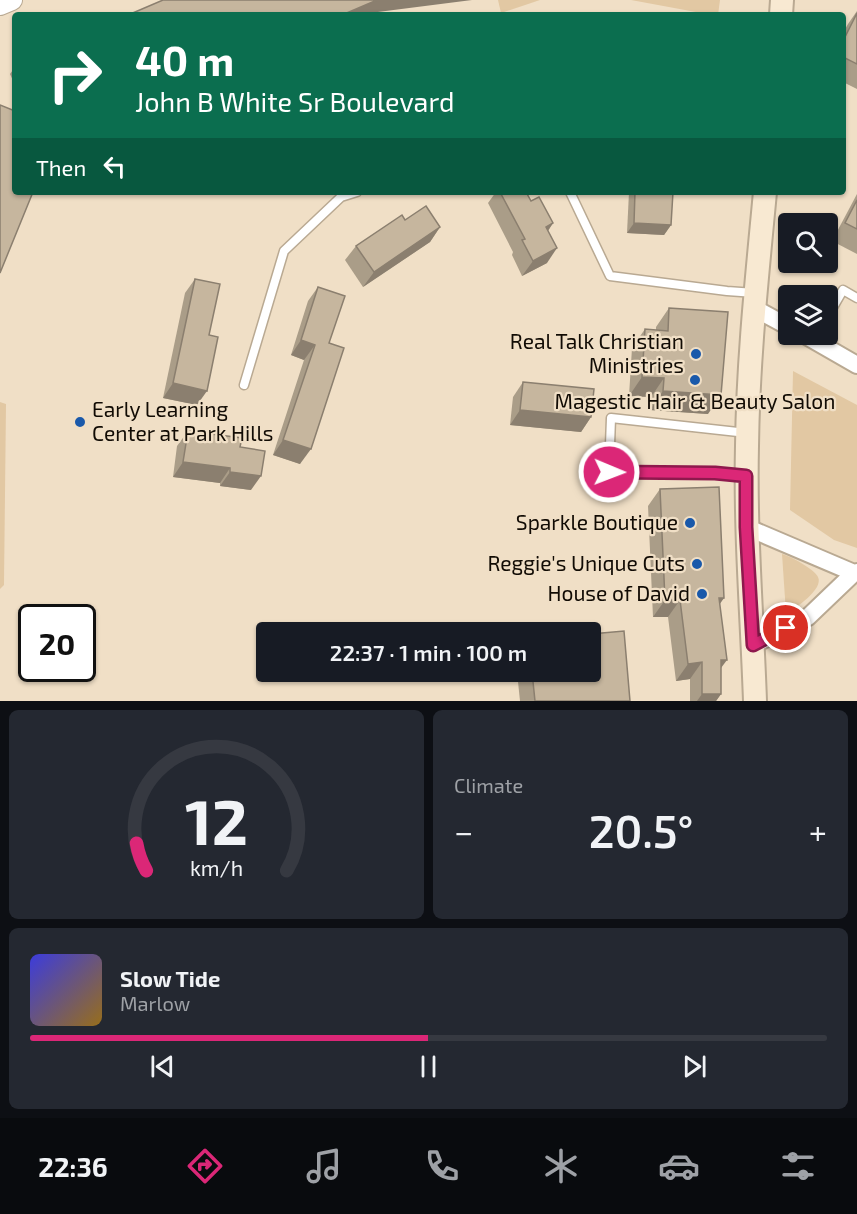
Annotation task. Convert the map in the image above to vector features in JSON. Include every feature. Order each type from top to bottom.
[{"type":"main road","points":[[755,701],[746,527],[746,476],[755,301],[765,195]]},
{"type":"street","points":[[0,5],[12,0]]},
{"type":"street","points":[[755,301],[778,319]]},
{"type":"street","points":[[825,345],[857,365]]},
{"type":"street","points":[[746,527],[856,573],[808,617],[753,645]]},
{"type":"lane","points":[[244,385],[284,251],[341,196],[345,195]]},
{"type":"lane","points":[[571,195],[610,276],[727,291],[755,301]]},
{"type":"lane","points":[[838,299],[843,290],[857,298]]},
{"type":"lane","points":[[746,476],[715,473],[609,472],[611,418],[747,433]]},
{"type":"shaded area","points":[[498,0],[540,0],[504,12],[501,12]]},
{"type":"shaded area","points":[[631,0],[720,0],[718,12],[696,12]]},
{"type":"shaded area","points":[[793,371],[857,405],[857,548],[834,540],[790,510]]},
{"type":"shaded area","points":[[0,402],[6,404],[4,585],[0,589]]},
{"type":"shaded area","points":[[782,554],[812,570],[819,582],[808,598],[786,613]]},
{"type":"building","points":[[163,0],[377,0],[349,12],[135,12]]},
{"type":"building","points":[[857,13],[857,64],[846,58],[846,35]]},
{"type":"building","points":[[0,105],[12,110],[12,195],[32,195],[0,273]]},
{"type":"building","points":[[502,195],[528,195],[531,201],[539,197],[553,223],[546,227],[557,248],[533,261],[522,240],[525,239]]},
{"type":"building","points":[[635,195],[673,195],[671,225],[634,223]]},
{"type":"building","points":[[857,200],[857,229],[845,223]]},
{"type":"building","points":[[426,206],[440,227],[374,272],[356,246],[402,215],[405,220]]},
{"type":"building","points":[[195,279],[220,284],[209,335],[218,337],[207,391],[173,383]]},
{"type":"building","points":[[318,287],[345,296],[329,343],[344,348],[311,449],[283,440],[315,345],[301,340]]},
{"type":"building","points":[[669,308],[728,312],[721,395],[663,391],[664,378],[642,377],[645,329],[668,331]]},
{"type":"building","points":[[523,382],[594,389],[591,417],[520,410]]},
{"type":"building","points":[[188,431],[242,438],[240,447],[265,451],[261,476],[230,472],[230,468],[183,462]]},
{"type":"building","points":[[719,487],[724,598],[719,598],[727,660],[721,660],[721,694],[702,694],[702,662],[688,664],[680,600],[665,600],[660,489]]},
{"type":"building","points":[[624,631],[630,701],[535,701],[533,682],[601,682],[601,633]]},
{"type":"place","name":"Real Talk Christian Ministries","points":[[696,354]]},
{"type":"place","name":"Magestic Hair & Beauty Salon","points":[[695,380]]},
{"type":"place","name":"Early Learning Center at Park Hills","points":[[80,422]]},
{"type":"place","name":"Sparkle Boutique","points":[[690,523]]},
{"type":"place","name":"Reggie's Unique Cuts","points":[[697,564]]},
{"type":"place","name":"House of David","points":[[702,594]]},
{"type":"route","points":[[609,472],[715,473],[746,476],[746,527],[753,645],[786,628]]}]
